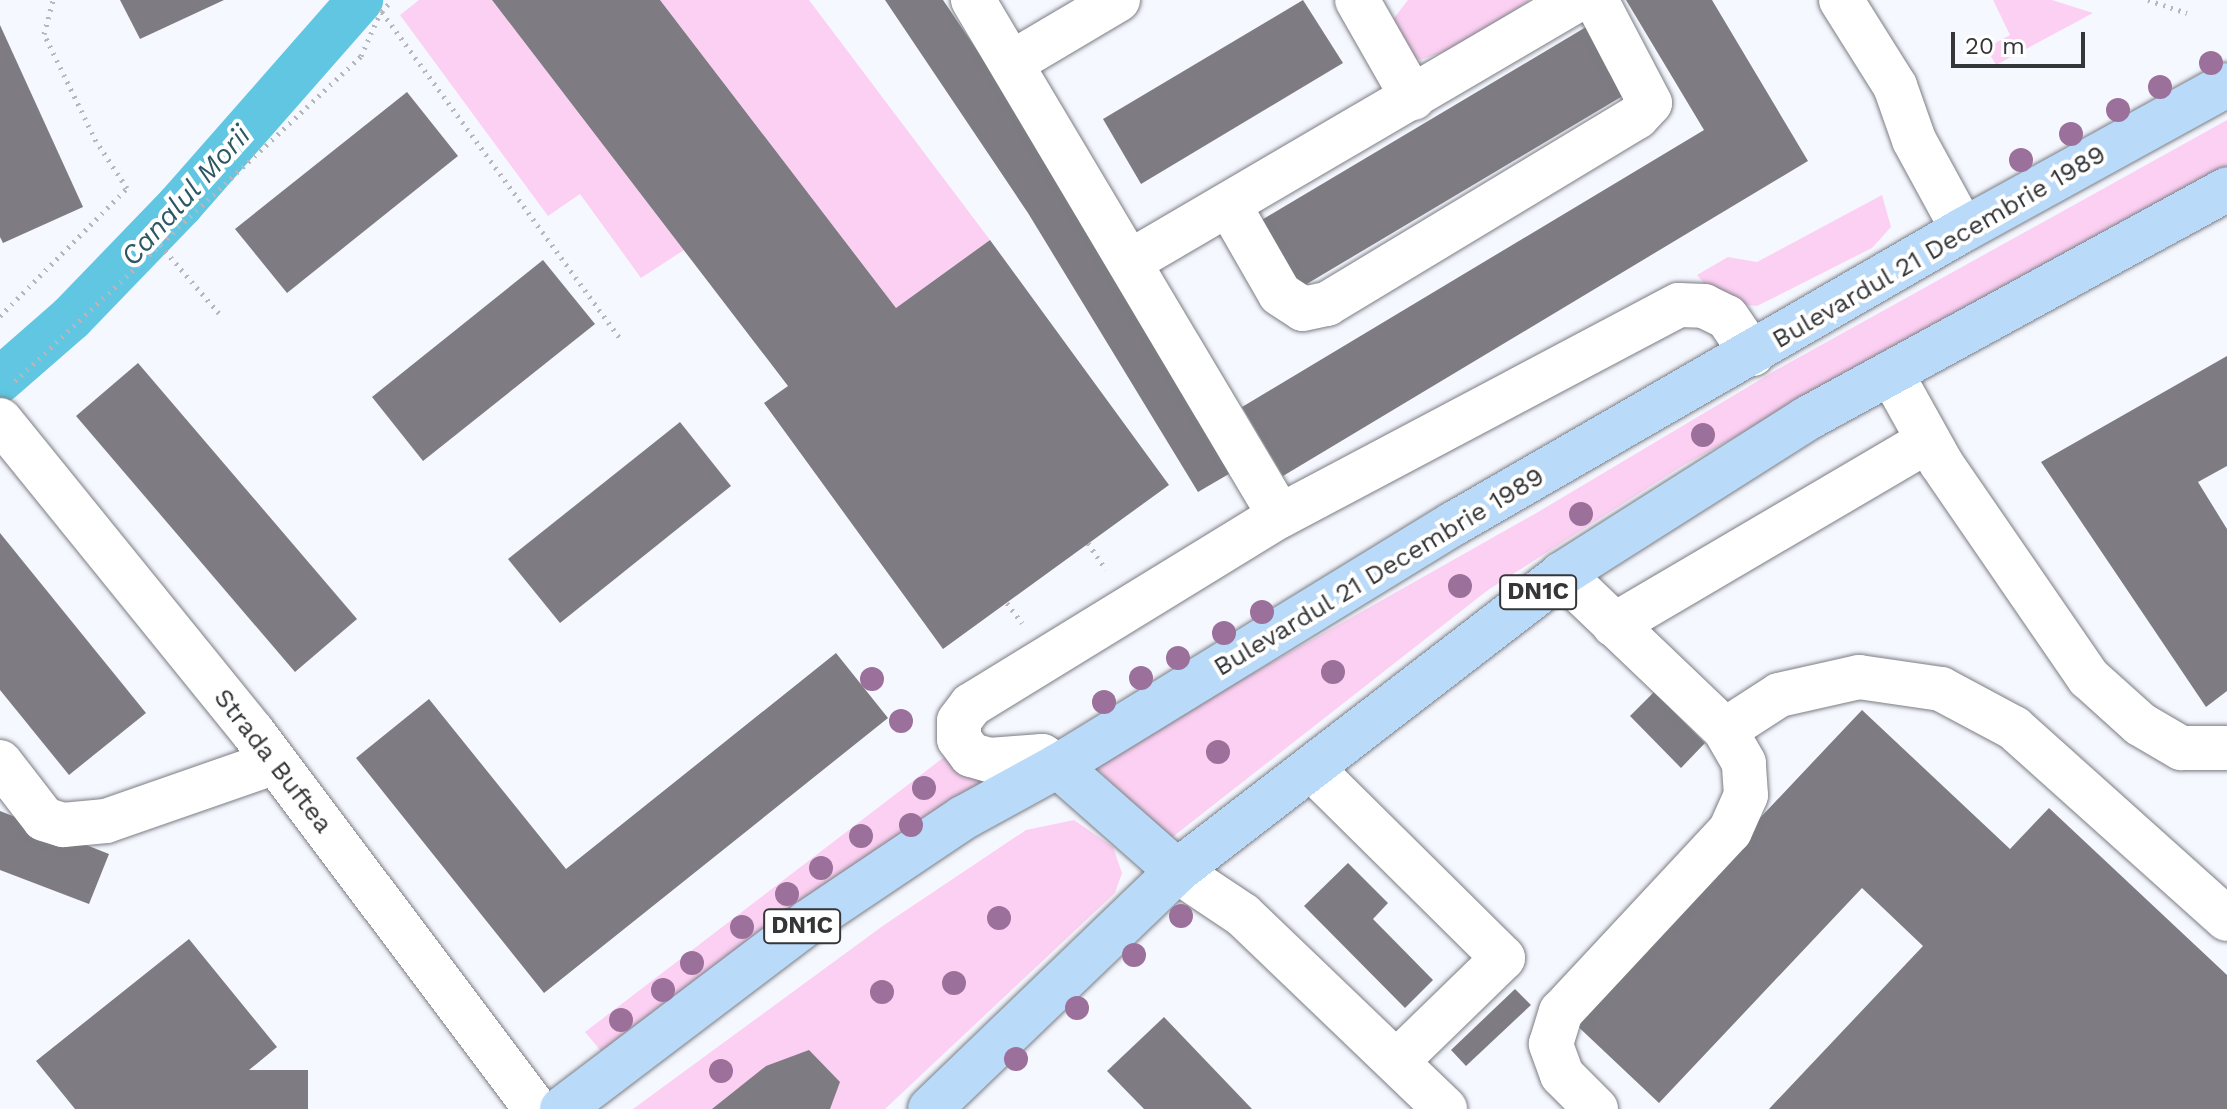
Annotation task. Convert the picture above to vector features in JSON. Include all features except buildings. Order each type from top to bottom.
[{"type":"main road","name":"Bulevardul 21 Decembrie 1989","points":[[562,1109],[808,922],[963,818],[1058,766],[1453,524],[1963,230],[2227,85]]},
{"type":"main road","name":"DN1C","points":[[930,1109],[1177,871],[1562,574],[1726,466],[2227,189]]},
{"type":"main road","points":[[1058,766],[1177,871]]},
{"type":"street","points":[[973,0],[1013,62],[1280,516]]},
{"type":"street","points":[[1013,62],[1118,0]]},
{"type":"street","points":[[1357,0],[1413,98]]},
{"type":"street","points":[[1131,261],[1230,207],[1577,0]]},
{"type":"street","points":[[1230,207],[1280,294],[1303,309],[1327,304],[1637,117],[1650,103],[1596,0]]},
{"type":"street","points":[[1841,0],[1895,86],[1914,140],[1963,230]]},
{"type":"street","points":[[1058,766],[1042,756],[989,760],[971,755],[959,739],[959,721],[971,705],[1008,681],[1280,516],[1679,305],[1704,306],[1727,317],[1752,354]]},
{"type":"street","points":[[1891,373],[1928,441],[2089,678],[2140,724],[2181,748],[2227,748]]},
{"type":"street","name":"Strada Buftea","points":[[5,420],[275,762],[536,1109]]},
{"type":"street","points":[[1614,625],[1928,441]]},
{"type":"street","points":[[1562,574],[1725,730],[1744,763],[1746,795],[1730,831],[1561,1012],[1551,1044],[1562,1075],[1596,1109]]},
{"type":"street","points":[[1725,730],[1779,695],[1859,677],[1941,689],[2014,728],[2227,919]]},
{"type":"street","points":[[0,762],[44,819],[63,825],[106,821],[275,762]]},
{"type":"street","points":[[1311,768],[1503,958],[1397,1061]]},
{"type":"street","points":[[1177,871],[1243,915],[1445,1109]]},
{"type":"path","points":[[0,316],[127,188],[96,141],[44,34],[53,0]]},
{"type":"path","points":[[5,420],[160,245],[361,56],[381,11],[393,0]]},
{"type":"path","points":[[2148,0],[2187,13]]},
{"type":"path","points":[[381,11],[621,340]]},
{"type":"path","points":[[160,245],[219,313]]},
{"type":"shaded area","points":[[419,0],[492,0],[684,250],[641,278],[580,194],[548,216],[400,15]]},
{"type":"shaded area","points":[[660,0],[809,0],[990,240],[896,308]]},
{"type":"shaded area","points":[[1408,0],[1530,0],[1456,48],[1420,60],[1403,53],[1391,22]]},
{"type":"shaded area","points":[[1993,0],[2052,0],[2093,13],[1996,65],[1986,48],[2010,35]]},
{"type":"shaded area","points":[[2227,120],[2227,170],[1684,465],[1488,590],[1170,839],[1092,764],[1538,512],[1778,369]]},
{"type":"shaded area","points":[[1882,195],[1891,227],[1872,248],[1757,306],[1720,302],[1697,275],[1728,257],[1757,262]]},
{"type":"shaded area","points":[[952,751],[984,781],[606,1057],[585,1032]]},
{"type":"shaded area","points":[[1074,820],[1113,847],[1122,873],[1115,893],[885,1109],[633,1109],[884,925],[1026,830]]},
{"type":"waterway","name":"Canalul Morii","points":[[0,380],[71,318],[180,205],[360,0]]}]
